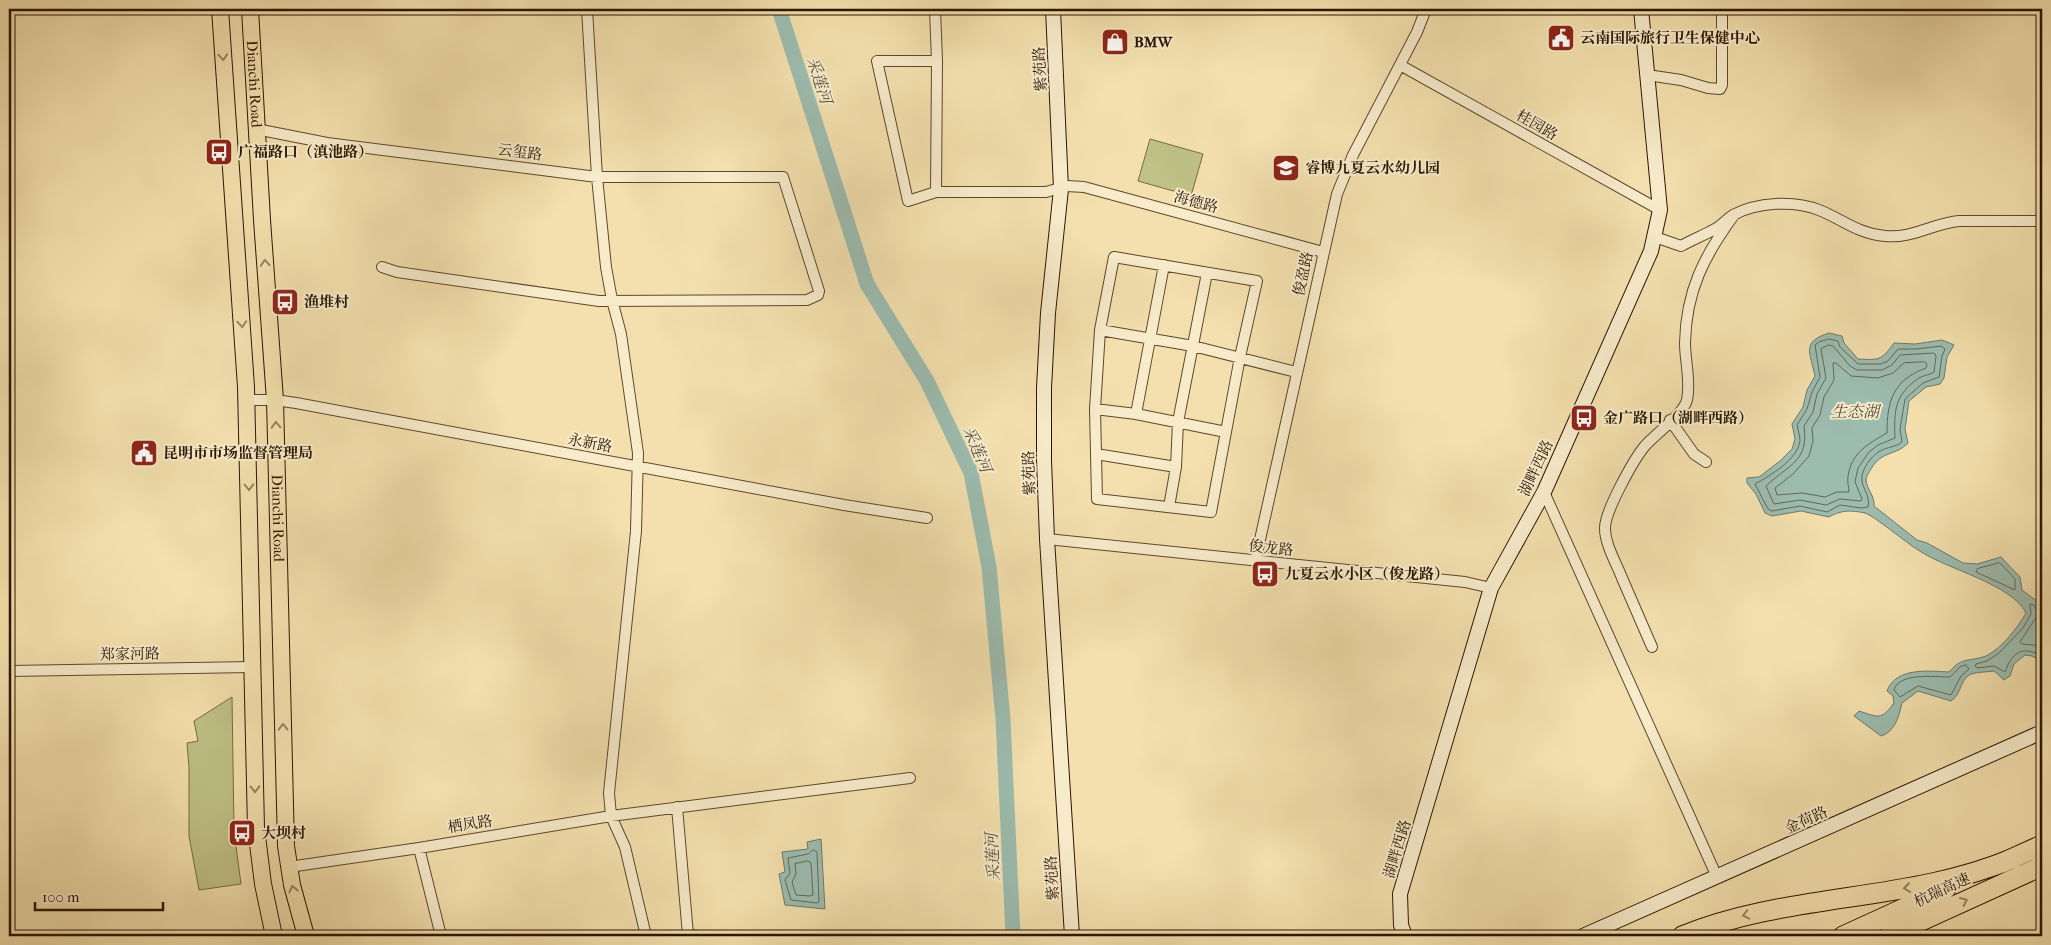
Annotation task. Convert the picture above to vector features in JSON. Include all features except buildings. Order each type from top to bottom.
[{"type":"highway","name":"杭瑞高速","points":[[1842,936],[2042,845]]},
{"type":"highway","points":[[1682,936],[1717,923],[1748,915],[1931,884],[1960,877],[2008,860]]},
{"type":"highway","name":"杭瑞高速","points":[[1889,936],[2042,866]]},
{"type":"main road","name":"Dianchi Road","points":[[220,9],[246,400],[258,851],[274,936]]},
{"type":"main road","name":"Dianchi Road","points":[[250,9],[256,129],[275,400],[285,807],[292,885],[306,936]]},
{"type":"street","points":[[588,9],[597,177],[606,267],[621,334],[638,453],[636,531],[609,793],[611,816],[625,847],[646,936]]},
{"type":"street","points":[[935,9],[937,61],[936,192]]},
{"type":"street","name":"紫苑路","points":[[1053,9],[1061,189],[1048,313],[1044,388],[1047,539],[1072,936]]},
{"type":"street","name":"俊盈路","points":[[1255,562],[1323,252],[1344,175],[1418,32],[1426,9]]},
{"type":"street","name":"湖畔西路","points":[[1405,936],[1401,925],[1400,894],[1491,588],[1544,492],[1651,251],[1655,237],[1660,210],[1641,9]]},
{"type":"street","points":[[1647,75],[1720,89],[1722,85],[1722,9]]},
{"type":"street","name":"海德路","points":[[937,61],[877,61],[908,201],[936,192],[1046,192],[1067,186],[1084,187],[1323,252]]},
{"type":"street","name":"桂园路","points":[[1400,65],[1660,210]]},
{"type":"street","name":"云玺路","points":[[256,129],[327,143],[597,177],[783,177],[810,259],[819,291],[818,295],[807,300],[612,300]]},
{"type":"street","points":[[1655,237],[1681,246],[1716,229],[1734,215],[1759,207],[1780,204],[1799,205],[1819,210],[1861,232],[1885,236],[1910,235],[1947,222],[1959,220],[2042,221]]},
{"type":"street","points":[[1652,647],[1609,548],[1605,528],[1608,512],[1642,450],[1682,409],[1686,400],[1688,381],[1686,343],[1688,317],[1696,282],[1704,260],[1734,215]]},
{"type":"street","points":[[1114,257],[1207,273],[1257,281],[1240,357],[1211,512],[1097,499],[1095,409],[1100,330],[1114,257]]},
{"type":"street","points":[[1136,414],[1164,265]]},
{"type":"street","points":[[382,267],[397,272],[456,281],[599,301],[612,300]]},
{"type":"street","points":[[1169,507],[1176,467],[1178,422],[1207,273]]},
{"type":"street","points":[[1100,330],[1193,346],[1296,372]]},
{"type":"street","name":"永新路","points":[[246,400],[275,400],[927,518]]},
{"type":"street","points":[[1095,409],[1136,414],[1226,432]]},
{"type":"street","points":[[1670,420],[1694,454],[1706,462]]},
{"type":"street","points":[[1096,454],[1176,467]]},
{"type":"street","points":[[1544,492],[1717,877]]},
{"type":"street","name":"俊龙路","points":[[1047,539],[1255,562],[1465,582],[1491,588]]},
{"type":"street","name":"郑家河路","points":[[9,671],[252,667]]},
{"type":"street","name":"金荷路","points":[[1583,936],[2042,732]]},
{"type":"street","name":"栖凤路","points":[[290,867],[611,816],[910,778]]},
{"type":"street","points":[[677,807],[688,935],[699,936]]},
{"type":"street","points":[[419,848],[441,936]]},
{"type":"green space","points":[[1150,139],[1203,154],[1191,196],[1138,181]]},
{"type":"green space","points":[[232,697],[234,831],[241,884],[199,890],[189,836],[187,743],[198,741],[194,721]]},
{"type":"water","name":"生态湖","points":[[1829,333],[1842,336],[1844,343],[1858,359],[1879,358],[1894,343],[1915,344],[1942,340],[1954,345],[1947,357],[1944,378],[1940,384],[1926,387],[1909,401],[1905,429],[1908,443],[1875,463],[1867,476],[1866,480],[1874,506],[1917,540],[1927,543],[1963,563],[1977,564],[2001,557],[2020,577],[2022,590],[2038,602],[2042,615],[2042,662],[2032,656],[2025,655],[2014,664],[2010,676],[2004,680],[1994,671],[1969,675],[1957,695],[1951,701],[1918,691],[1902,703],[1898,718],[1893,727],[1881,736],[1854,716],[1859,711],[1875,716],[1886,713],[1894,703],[1893,696],[1887,691],[1891,683],[1905,674],[1914,672],[1949,672],[1961,662],[1989,654],[2008,638],[2026,613],[2018,603],[1993,585],[1930,557],[1865,513],[1846,511],[1829,517],[1801,511],[1772,516],[1765,513],[1756,494],[1747,483],[1747,478],[1759,477],[1792,449],[1795,439],[1792,424],[1803,407],[1807,390],[1815,376],[1810,354],[1811,344],[1820,336]]},
{"type":"water","points":[[821,839],[825,909],[785,905],[779,874],[785,872],[782,852],[808,849],[807,842]]},
{"type":"waterway","name":"采莲河","points":[[779,9],[867,284],[927,381],[971,473],[989,567],[1003,719],[1013,936]]},
{"type":"place","name":"云南国际旅行卫生保健中心","points":[[1561,38]]},
{"type":"place","name":"BMW","points":[[1115,42]]},
{"type":"place","name":"广福路口（滇池路）","points":[[219,152]]},
{"type":"place","name":"睿博九夏云水幼儿园","points":[[1286,168]]},
{"type":"place","name":"渔堆村","points":[[285,302]]},
{"type":"place","name":"金广路口（湖畔西路）","points":[[1584,418]]},
{"type":"place","name":"昆明市市场监督管理局","points":[[144,453]]},
{"type":"place","name":"九夏云水小区（俊龙路）","points":[[1265,574]]},
{"type":"place","name":"大坝村","points":[[242,833]]}]
